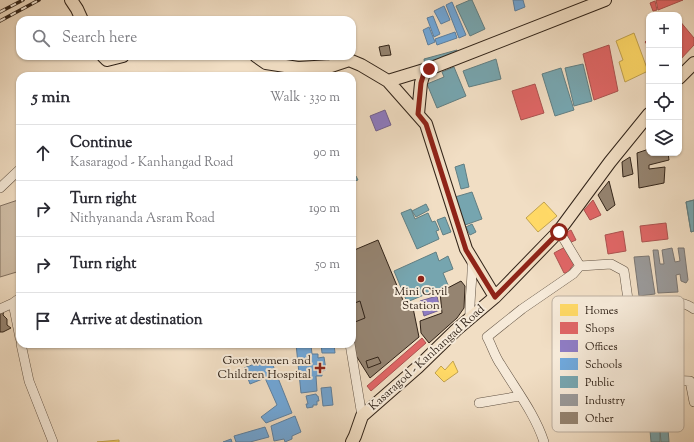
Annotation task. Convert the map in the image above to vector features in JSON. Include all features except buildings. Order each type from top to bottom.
[{"type":"main road","points":[[388,81],[429,69],[606,0]]},
{"type":"main road","points":[[75,2],[80,16]]},
{"type":"main road","points":[[263,60],[266,62],[298,68],[331,66],[349,60],[361,65],[388,81],[426,124],[466,250],[495,297]]},
{"type":"main road","points":[[682,74],[694,63]]},
{"type":"main road","points":[[418,114],[424,73],[429,69]]},
{"type":"main road","name":"Kasaragod - Kanhangad Road","points":[[352,442],[356,436],[362,416],[418,367],[456,330],[495,297],[559,232],[610,162],[646,118]]},
{"type":"street","points":[[306,72],[315,68]]},
{"type":"street","points":[[682,76],[694,73]]},
{"type":"street","points":[[0,188],[16,173]]},
{"type":"street","points":[[559,232],[580,266]]},
{"type":"street","points":[[470,318],[469,306],[472,259]]},
{"type":"street","points":[[544,442],[540,429],[500,364],[487,337],[528,304],[573,274],[580,266],[611,264],[624,271],[627,296]]},
{"type":"street","points":[[0,309],[16,301]]},
{"type":"street","points":[[684,305],[694,309]]},
{"type":"street","points":[[22,348],[29,381],[53,442]]},
{"type":"street","points":[[351,348],[362,416]]},
{"type":"street","points":[[684,381],[690,381],[694,402]]},
{"type":"street","points":[[479,403],[520,396]]},
{"type":"shaded area","points":[[16,201],[16,272],[0,277],[0,206]]},
{"type":"railway","points":[[0,12],[23,0]]},
{"type":"railway","points":[[0,21],[39,0]]},
{"type":"place","name":"Mini Civil Station","points":[[421,279]]},
{"type":"place","name":"Govt women and Children Hospital","points":[[320,368]]},
{"type":"route","points":[[429,69],[424,73],[421,83],[418,114],[426,124],[466,250],[495,297],[559,232]]}]
